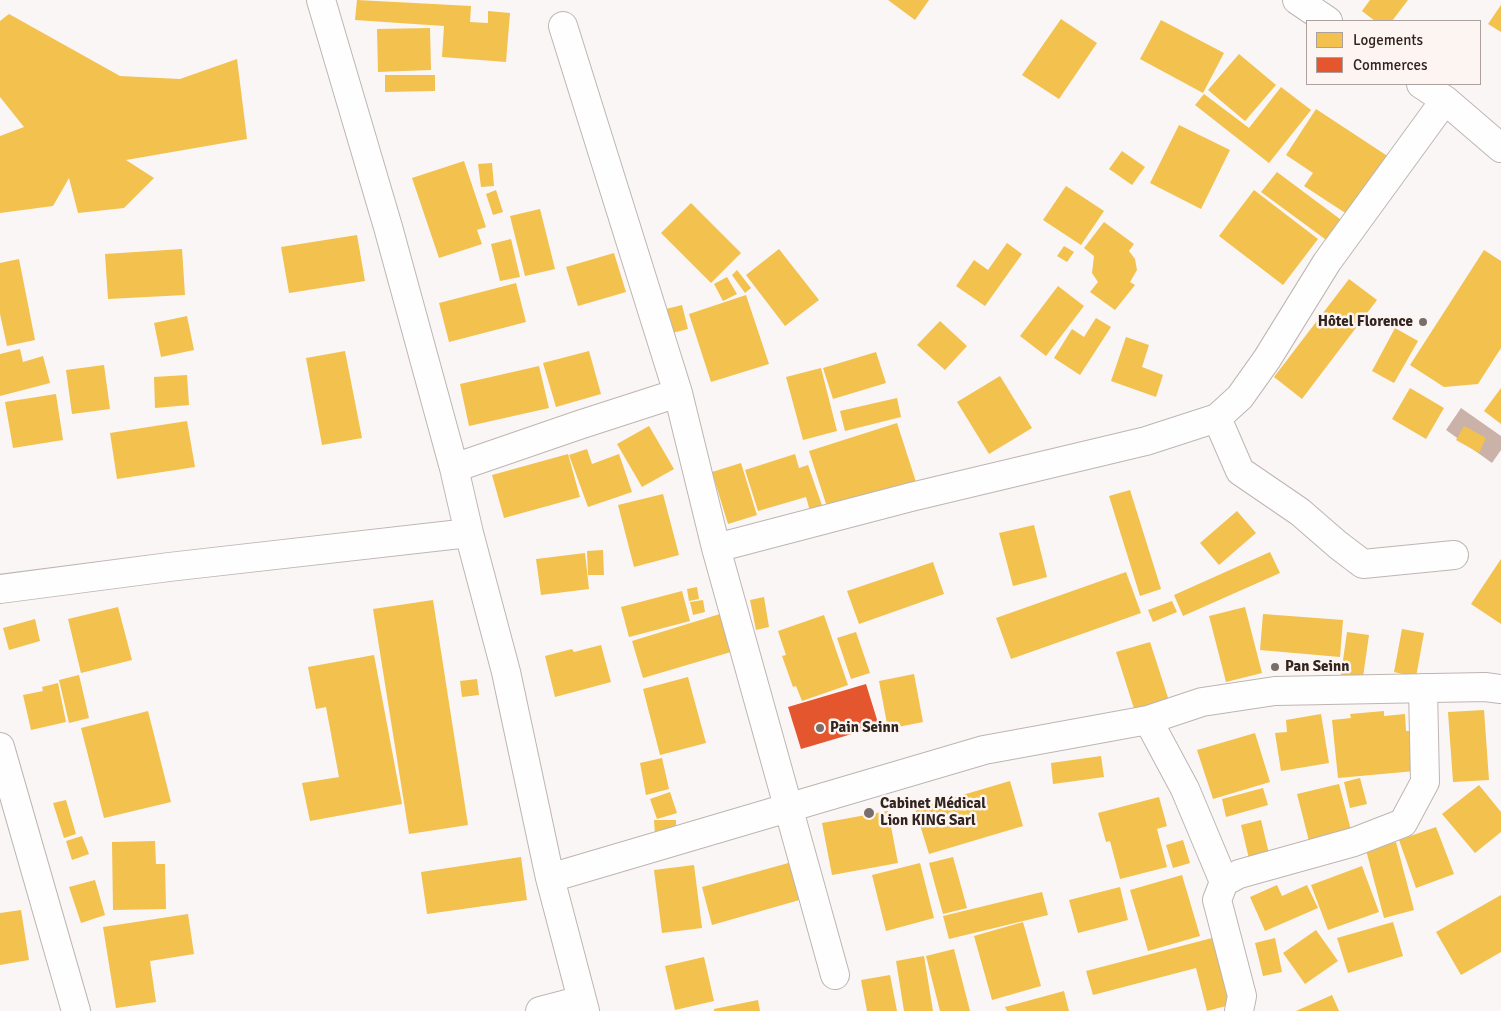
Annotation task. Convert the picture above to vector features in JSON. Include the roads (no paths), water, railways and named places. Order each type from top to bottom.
[{"type":"street","points":[[321,0],[388,227],[454,468],[468,533],[506,672],[550,878],[584,1006],[540,1011]]},
{"type":"street","points":[[1296,0],[1326,20]]},
{"type":"street","points":[[563,26],[678,392],[716,548],[835,975]]},
{"type":"street","points":[[1422,85],[1445,100],[1501,148]]},
{"type":"street","points":[[716,548],[911,497],[1146,441],[1217,418],[1240,397],[1267,359],[1328,262],[1445,100]]},
{"type":"street","points":[[454,468],[678,392]]},
{"type":"street","points":[[1217,418],[1240,471],[1300,512],[1363,564],[1454,556]]},
{"type":"street","points":[[0,589],[169,567],[468,533]]},
{"type":"street","points":[[550,878],[984,750],[1148,720],[1202,702],[1275,691],[1485,687],[1501,689]]},
{"type":"street","points":[[1239,1011],[1242,996],[1217,900],[1224,882],[1239,874],[1354,842],[1403,824],[1426,782],[1423,688]]},
{"type":"street","points":[[1148,720],[1185,789],[1224,882]]},
{"type":"street","points":[[0,747],[76,1011]]},
{"type":"place","name":"Hôtel Florence","points":[[1423,322]]},
{"type":"place","name":"Pan Seinn","points":[[1275,667]]},
{"type":"place","name":"Pain Seinn","points":[[820,728]]},
{"type":"place","name":"Cabinet Médical Lion KING Sarl","points":[[869,813]]}]
